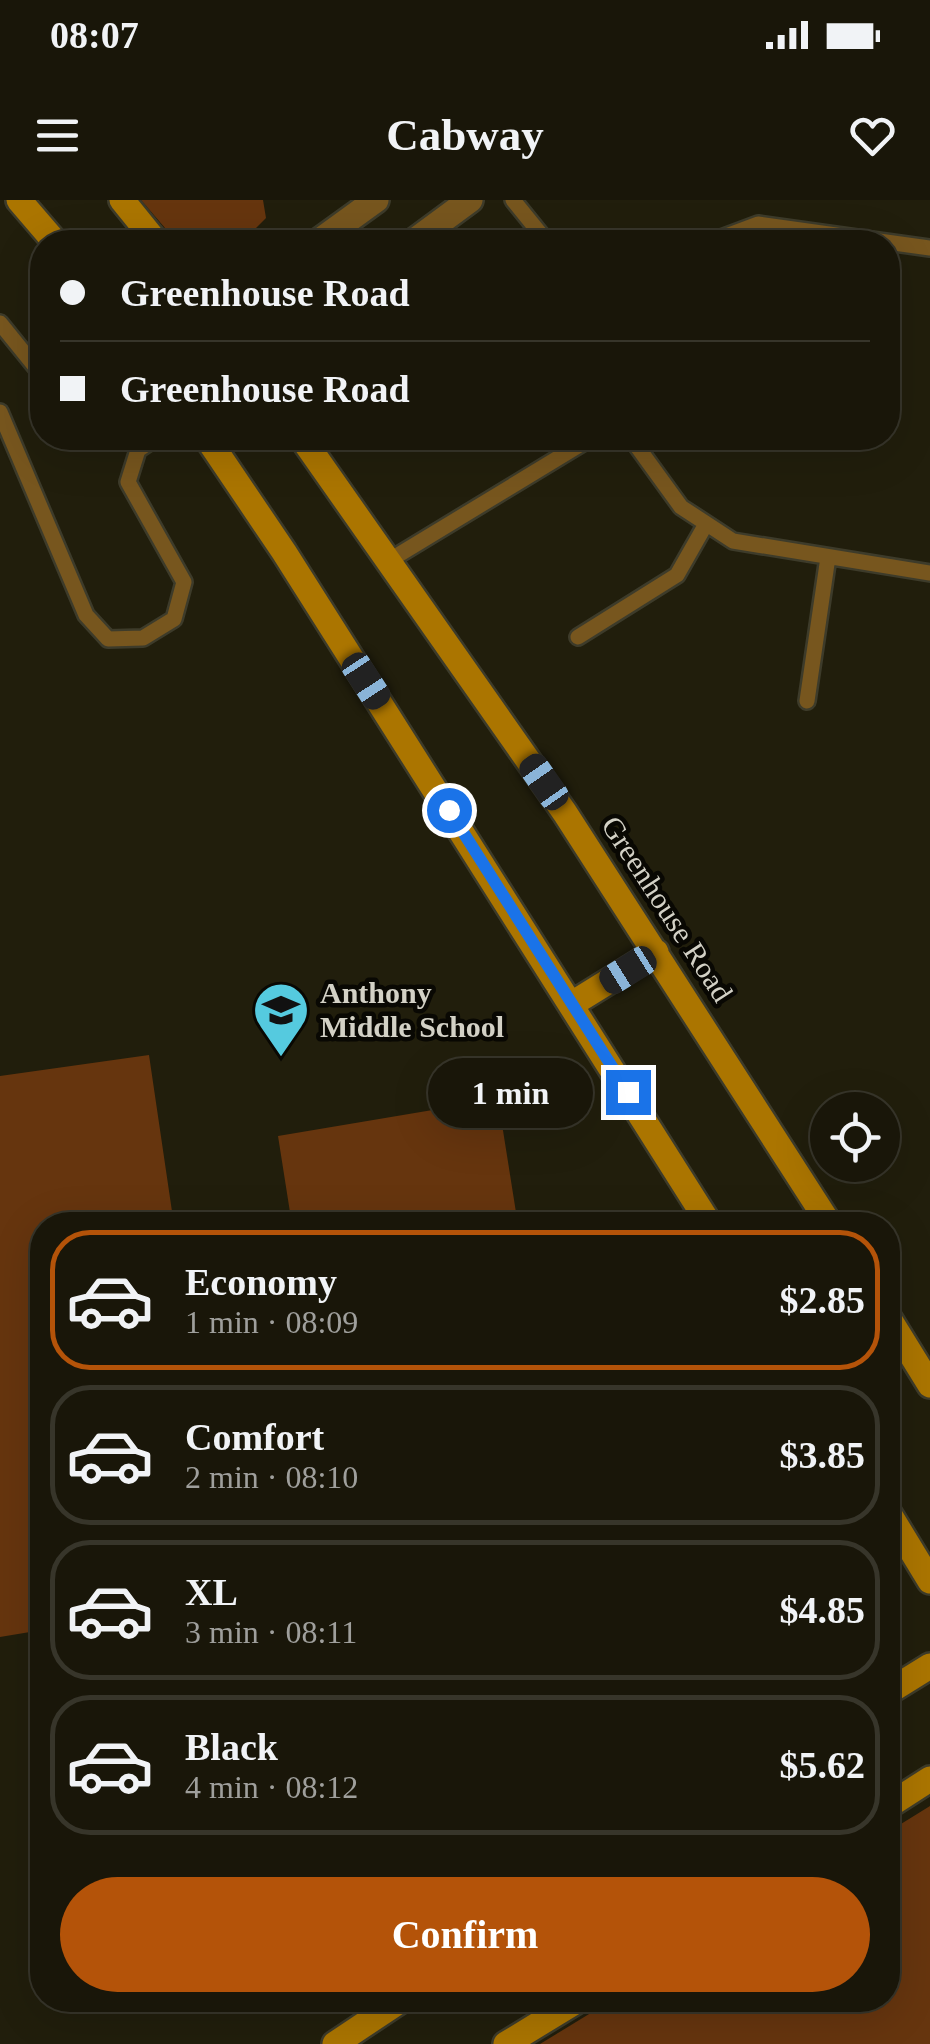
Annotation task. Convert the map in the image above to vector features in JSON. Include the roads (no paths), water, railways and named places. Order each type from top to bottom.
[{"type":"main road","points":[[19,200],[45,230]]},
{"type":"main road","points":[[122,200],[146,230]]},
{"type":"main road","points":[[215,450],[284,552],[702,1212]]},
{"type":"main road","name":"Greenhouse Road","points":[[311,450],[566,813],[822,1212]]},
{"type":"main road","points":[[572,1004],[656,952]]},
{"type":"main road","points":[[900,1336],[930,1385]]},
{"type":"main road","points":[[900,1532],[930,1581]]},
{"type":"main road","points":[[900,1685],[930,1666]]},
{"type":"main road","points":[[900,1798],[930,1779]]},
{"type":"main road","points":[[334,2044],[383,2012]]},
{"type":"main road","points":[[506,2044],[558,2012]]},
{"type":"street","points":[[335,230],[376,200]]},
{"type":"street","points":[[430,230],[470,200]]},
{"type":"lane","points":[[513,200],[537,230]]},
{"type":"lane","points":[[742,230],[758,224],[801,230]]},
{"type":"lane","points":[[900,244],[930,248]]},
{"type":"lane","points":[[0,323],[30,359]]},
{"type":"lane","points":[[0,412],[86,615],[108,639],[143,638],[174,619],[184,582],[128,482],[138,450]]},
{"type":"lane","points":[[390,560],[571,450]]},
{"type":"lane","points":[[640,450],[680,507],[733,541],[930,573]]},
{"type":"lane","points":[[578,637],[677,575],[706,524]]},
{"type":"lane","points":[[807,701],[828,556]]},
{"type":"place","name":"Anthony Middle School","points":[[281,1059]]}]
